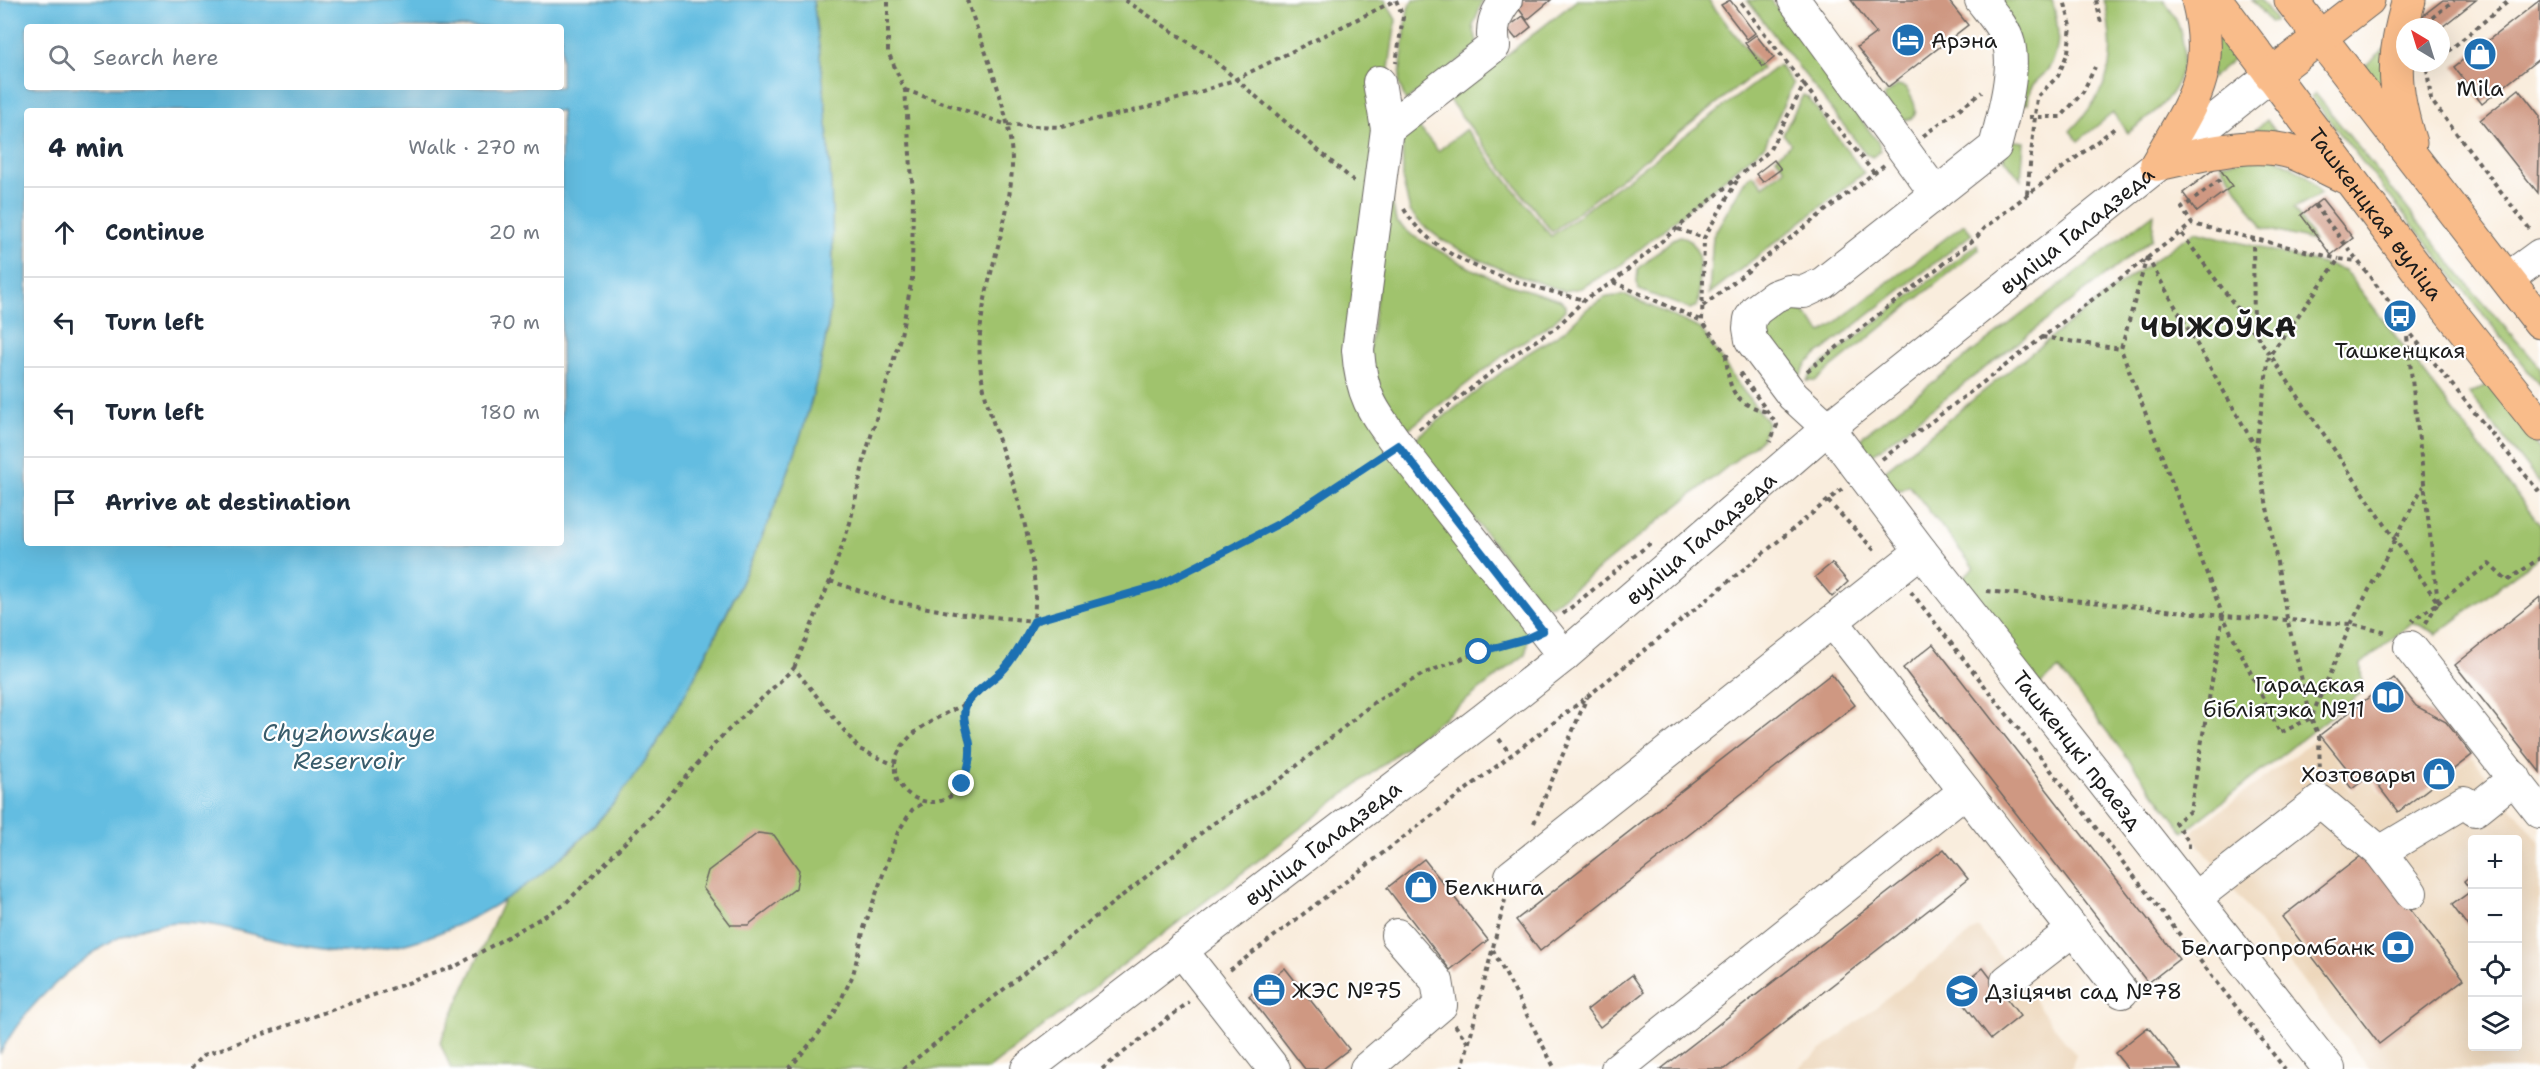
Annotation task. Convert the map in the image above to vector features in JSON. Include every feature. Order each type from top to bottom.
[{"type":"main road","points":[[2157,164],[2196,95],[2205,58],[2205,25],[2198,0]]},
{"type":"main road","name":"Ташкенцкая вуліца","points":[[2216,0],[2349,179],[2540,425]]},
{"type":"main road","points":[[2291,0],[2540,322]]},
{"type":"main road","name":"вуліца Галадзеда","points":[[2271,75],[2368,0]]},
{"type":"main road","points":[[2416,162],[2399,108],[2395,78],[2400,30],[2417,12]]},
{"type":"main road","points":[[2157,164],[2217,152],[2260,148],[2293,153],[2349,179]]},
{"type":"street","points":[[1387,129],[1494,46],[1491,29],[1496,14],[1506,0]]},
{"type":"street","points":[[1794,0],[1936,194],[1995,147],[2003,116],[2010,67],[2009,43],[1997,20],[1981,0]]},
{"type":"street","name":"вуліца Галадзеда","points":[[1027,1069],[1564,656],[1828,428],[2271,75]]},
{"type":"street","points":[[1379,82],[1387,129],[1358,350],[1359,374],[1365,396],[1398,445],[1564,656]]},
{"type":"street","name":"Ташкенцкі праезд","points":[[1936,194],[1823,283],[1804,292],[1789,291],[1775,296],[1756,310],[1750,319],[1751,340],[1793,396],[1828,428],[1921,551],[2203,892],[2330,1069]]},
{"type":"street","points":[[2507,279],[2536,244]]},
{"type":"street","points":[[1511,876],[1921,551]]},
{"type":"street","points":[[1833,622],[2122,992]]},
{"type":"street","points":[[2404,634],[2540,812]]},
{"type":"street","points":[[2380,852],[2464,802],[2475,810],[2516,778]]},
{"type":"street","points":[[1617,1069],[1965,791]]},
{"type":"street","points":[[2203,892],[2320,801],[2380,852],[2411,893]]},
{"type":"street","points":[[2007,981],[2073,930]]},
{"type":"street","points":[[1386,1063],[1441,1005],[1437,981],[1397,934]]},
{"type":"street","points":[[1181,950],[1274,1069]]},
{"type":"path","points":[[190,1069],[204,1055],[456,966],[564,905],[652,814],[720,738],[794,668],[830,581],[850,522],[868,445],[901,335],[912,279],[913,193],[905,90],[888,52],[888,0]]},
{"type":"path","points":[[923,803],[899,784],[895,765],[897,755],[911,736],[968,702],[1005,668],[1020,648],[1034,621],[1035,601],[1027,542],[1009,468],[984,390],[980,363],[982,315],[1004,227],[1012,166],[1008,125],[967,0]]},
{"type":"path","points":[[1125,0],[1208,55],[1355,183]]},
{"type":"path","points":[[905,90],[1008,125],[1061,127],[1133,111],[1234,80],[1396,0]]},
{"type":"path","points":[[1739,0],[1874,173]]},
{"type":"path","points":[[2027,195],[2037,97],[2058,76],[2068,52],[2071,26],[2064,0]]},
{"type":"path","points":[[2096,0],[2101,23]]},
{"type":"path","points":[[2417,12],[2454,0]]},
{"type":"path","points":[[2496,0],[2501,7]]},
{"type":"path","points":[[2450,50],[2510,0]]},
{"type":"path","points":[[1703,306],[1985,89],[2003,116],[2061,117],[2083,92],[2095,67]]},
{"type":"path","points":[[2427,72],[2431,100],[2536,244]]},
{"type":"path","points":[[830,581],[891,601],[943,611],[1034,621],[1160,585],[1282,522],[1398,445],[1515,354],[1557,327],[1584,300],[1612,282],[1678,229],[1768,151],[1804,85]]},
{"type":"path","points":[[1806,374],[1810,367],[1977,237],[1984,228],[2115,128]]},
{"type":"path","points":[[2225,176],[2182,208],[2192,224],[2357,261]]},
{"type":"path","points":[[1702,321],[1704,238],[1738,177]]},
{"type":"path","points":[[1401,199],[1403,208],[1412,222],[1426,237],[1455,254],[1486,271],[1584,300]]},
{"type":"path","points":[[2314,205],[2400,316],[2406,328],[2540,493]]},
{"type":"path","points":[[1102,1069],[1587,697],[1862,474],[2147,256],[2182,234],[2192,224]]},
{"type":"path","points":[[1678,229],[1704,238]]},
{"type":"path","points":[[2182,234],[2254,331],[2438,603]]},
{"type":"path","points":[[2253,237],[2254,331]]},
{"type":"path","points":[[2147,256],[2121,349],[2223,616],[2280,733],[2311,718],[2351,624],[2423,486]]},
{"type":"path","points":[[2147,256],[2256,446]]},
{"type":"path","points":[[2320,801],[2319,736],[2311,718],[2288,618],[2256,446],[2269,356],[2339,258]]},
{"type":"path","points":[[1612,282],[1702,321],[1732,362]]},
{"type":"path","points":[[2406,328],[2438,603]]},
{"type":"path","points":[[2041,337],[2121,349]]},
{"type":"path","points":[[1726,354],[1728,381],[1740,400],[1748,406],[1767,412]]},
{"type":"path","points":[[1737,370],[1777,425],[1771,438]]},
{"type":"path","points":[[1828,501],[1896,573],[2285,1069]]},
{"type":"path","points":[[2404,634],[2438,603],[2489,564],[2507,582],[2540,558]]},
{"type":"path","points":[[1952,588],[2223,616],[2288,618],[2351,624],[2404,634]]},
{"type":"path","points":[[2404,634],[2438,603]]},
{"type":"path","points":[[2203,892],[2188,856],[2189,842],[2175,822],[2190,811],[2223,616]]},
{"type":"path","points":[[903,1069],[1214,823],[1282,778],[1377,699],[1425,673],[1479,652],[1526,639],[1543,631]]},
{"type":"path","points":[[794,668],[859,749],[895,765]]},
{"type":"path","points":[[789,1069],[833,1016],[853,975],[864,928],[898,832],[912,810],[923,803],[935,802],[954,793],[969,770],[969,741],[964,726],[964,714],[968,702]]},
{"type":"path","points":[[1493,949],[1555,1069]]},
{"type":"shaded area","points":[[2319,736],[2347,771],[2340,778],[2351,791],[2370,779],[2399,813],[2472,757],[2540,843],[2540,1069],[2369,1069],[2190,834]]},
{"type":"shaded area","name":"Дзіцячы сад №78","points":[[1978,927],[2076,1055],[2071,1069],[1797,1069]]},
{"type":"green space","points":[[813,0],[1385,0],[1396,20],[1348,349],[1528,631],[1526,654],[988,1069],[451,1069],[440,1042],[504,900],[572,849],[603,816],[650,753],[700,667],[731,605],[763,535],[791,464],[812,399],[828,328],[833,254],[826,108]]},
{"type":"green space","points":[[1414,0],[1483,0],[1473,26],[1478,46],[1406,101],[1399,83],[1408,8]]},
{"type":"green space","points":[[1577,0],[1708,0],[1762,68],[1552,232],[1449,100]]},
{"type":"green space","points":[[1747,0],[1771,0],[1878,142],[1881,151],[1872,157],[1865,153]]},
{"type":"green space","points":[[1994,0],[2052,0],[2058,36],[2056,53],[2048,69],[2032,86],[2028,104],[2013,103]]},
{"type":"green space","points":[[2104,0],[2164,0],[2178,24],[2182,37],[2183,62],[2175,87],[2167,99],[2128,133],[2113,113],[2078,141],[2070,131],[2098,96],[2108,72],[2111,43]]},
{"type":"green space","points":[[2252,0],[2261,0],[2275,21],[2270,22]]},
{"type":"green space","points":[[2217,34],[2235,58],[2210,79]]},
{"type":"green space","points":[[2389,45],[2387,99],[2362,68]]},
{"type":"green space","points":[[1779,65],[1793,84],[1765,145],[1621,265],[1581,288],[1564,291],[1513,274],[1476,258],[1442,240],[1420,223],[1410,211],[1403,182],[1402,126],[1414,121],[1438,151],[1466,129],[1551,236]]},
{"type":"green space","points":[[1898,85],[1905,87],[1914,103],[1915,113],[1909,119],[1901,120],[1884,101],[1884,96]]},
{"type":"green space","points":[[2315,93],[2474,292],[2540,367],[2540,386],[2311,97]]},
{"type":"green space","points":[[1803,95],[1808,97],[1864,173],[1709,294],[1713,236],[1744,182],[1753,174],[1763,186],[1785,169],[1776,157],[1791,144],[1783,134]]},
{"type":"green space","points":[[2267,120],[2285,145],[2238,143]]},
{"type":"green space","points":[[2007,140],[2024,142],[2021,180],[2004,158]]},
{"type":"green space","points":[[2269,154],[2307,175],[2321,194],[2294,208],[2314,241],[2263,228],[2221,164]]},
{"type":"green space","points":[[1391,196],[1396,221],[1413,236],[1472,269],[1507,284],[1560,300],[1565,305],[1565,310],[1552,323],[1513,348],[1411,427],[1404,429],[1395,424],[1368,359]]},
{"type":"green space","points":[[2154,213],[2152,239],[1867,459],[1858,445],[1864,435]]},
{"type":"green space","points":[[1964,224],[1972,234],[1807,363],[1801,375],[1795,379],[1764,332],[1772,316],[1785,308],[1797,308],[1822,333]]},
{"type":"green space","points":[[2196,231],[2345,270],[2540,525],[2540,556],[2437,634],[2413,622],[2361,664],[2362,692],[2184,832],[2059,669],[2039,685],[1956,582],[1974,568],[1909,485],[1902,490],[1884,485],[1878,476],[2074,319]]},
{"type":"green space","points":[[1680,236],[1688,239],[1694,245],[1699,262],[1699,299],[1697,306],[1690,309],[1639,290],[1637,282],[1638,269],[1673,239]]},
{"type":"green space","points":[[1977,244],[1978,250],[1815,381],[1807,381],[1814,370]]},
{"type":"green space","points":[[1626,295],[1701,329],[1735,380],[1768,423],[1762,439],[1553,605],[1545,606],[1413,445],[1415,439],[1520,358],[1564,331],[1588,308],[1606,297]]},
{"type":"green space","points":[[2489,384],[2540,450],[2540,484],[2469,393]]},
{"type":"water","name":"Chyzhowskaye Reservoir","points":[[0,0],[813,0],[828,132],[833,242],[831,301],[819,370],[797,448],[783,486],[734,598],[679,705],[652,750],[621,794],[563,856],[540,875],[490,908],[437,934],[392,947],[339,952],[301,946],[206,924],[176,922],[146,927],[113,940],[77,965],[44,994],[7,1041],[0,1054]]},
{"type":"building","points":[[1522,0],[1551,0],[1527,20],[1516,5]]},
{"type":"building","points":[[1730,0],[1755,33],[1747,39],[1721,5]]},
{"type":"building","name":"Арэна","points":[[1851,0],[1948,0],[1968,25],[1888,87],[1857,47],[1876,33]]},
{"type":"building","points":[[2443,0],[2476,0],[2450,21],[2450,18],[2421,17]]},
{"type":"building","points":[[2540,0],[2540,58],[2482,104],[2454,67]]},
{"type":"building","points":[[1523,16],[1531,27],[1516,39],[1507,28]]},
{"type":"building","points":[[1756,35],[1774,58],[1763,67],[1745,43]]},
{"type":"building","points":[[2519,89],[2540,116],[2538,193],[2480,120]]},
{"type":"building","points":[[1774,160],[1781,169],[1763,182],[1756,174]]},
{"type":"building","points":[[2218,166],[2232,186],[2197,212],[2183,193]]},
{"type":"building","points":[[2322,199],[2353,238],[2331,255],[2301,215]]},
{"type":"building","points":[[1832,563],[1848,582],[1832,597],[1815,577]]},
{"type":"building","points":[[2540,597],[2540,772],[2455,665]]},
{"type":"building","points":[[1933,644],[2179,959],[2148,983],[1903,668]]},
{"type":"building","points":[[1831,674],[1855,705],[1540,951],[1516,920]]},
{"type":"building","points":[[2394,678],[2416,706],[2446,722],[2472,755],[2398,812],[2370,775],[2352,789],[2342,776],[2349,771],[2320,735]]},
{"type":"building","points":[[758,833],[774,835],[799,870],[796,888],[748,925],[731,925],[703,888],[708,871]]},
{"type":"building","points":[[1944,849],[1968,879],[1725,1069],[1661,1069]]},
{"type":"building","points":[[2366,852],[2464,979],[2379,1044],[2282,917]]},
{"type":"building","points":[[1424,859],[1488,940],[1450,970],[1387,888]]},
{"type":"building","points":[[2468,893],[2468,927],[2452,905]]},
{"type":"building","points":[[1285,968],[1349,1049],[1323,1069],[1305,1069],[1249,996]]},
{"type":"building","points":[[1983,968],[2020,1016],[1991,1039],[1954,991]]},
{"type":"building","points":[[1632,975],[1644,992],[1600,1027],[1587,1010]]},
{"type":"building","points":[[2148,1027],[2181,1069],[2128,1069],[2115,1053]]},
{"type":"place","name":"Арэна","points":[[1908,40]]},
{"type":"place","name":"Mila","points":[[2480,54]]},
{"type":"place","name":"Ташкенцкая","points":[[2400,316]]},
{"type":"place","name":"Гарадская бібліятэка №11","points":[[2388,697]]},
{"type":"place","name":"Хозтовары","points":[[2439,774]]},
{"type":"place","name":"Белкнига","points":[[1421,887]]},
{"type":"place","name":"Белагропромбанк","points":[[2398,947]]},
{"type":"place","name":"ЖЭС №75","points":[[1269,990]]},
{"type":"place","name":"Дзіцячы сад №78","points":[[1962,991]]},
{"type":"district","name":"ЧЫЖОЎКА","points":[[2219,327]]},
{"type":"route","points":[[962,784],[969,770],[969,741],[964,726],[964,714],[968,702],[1005,668],[1020,648],[1034,621],[1160,585],[1282,522],[1398,445],[1543,631],[1526,639],[1479,652]]}]
